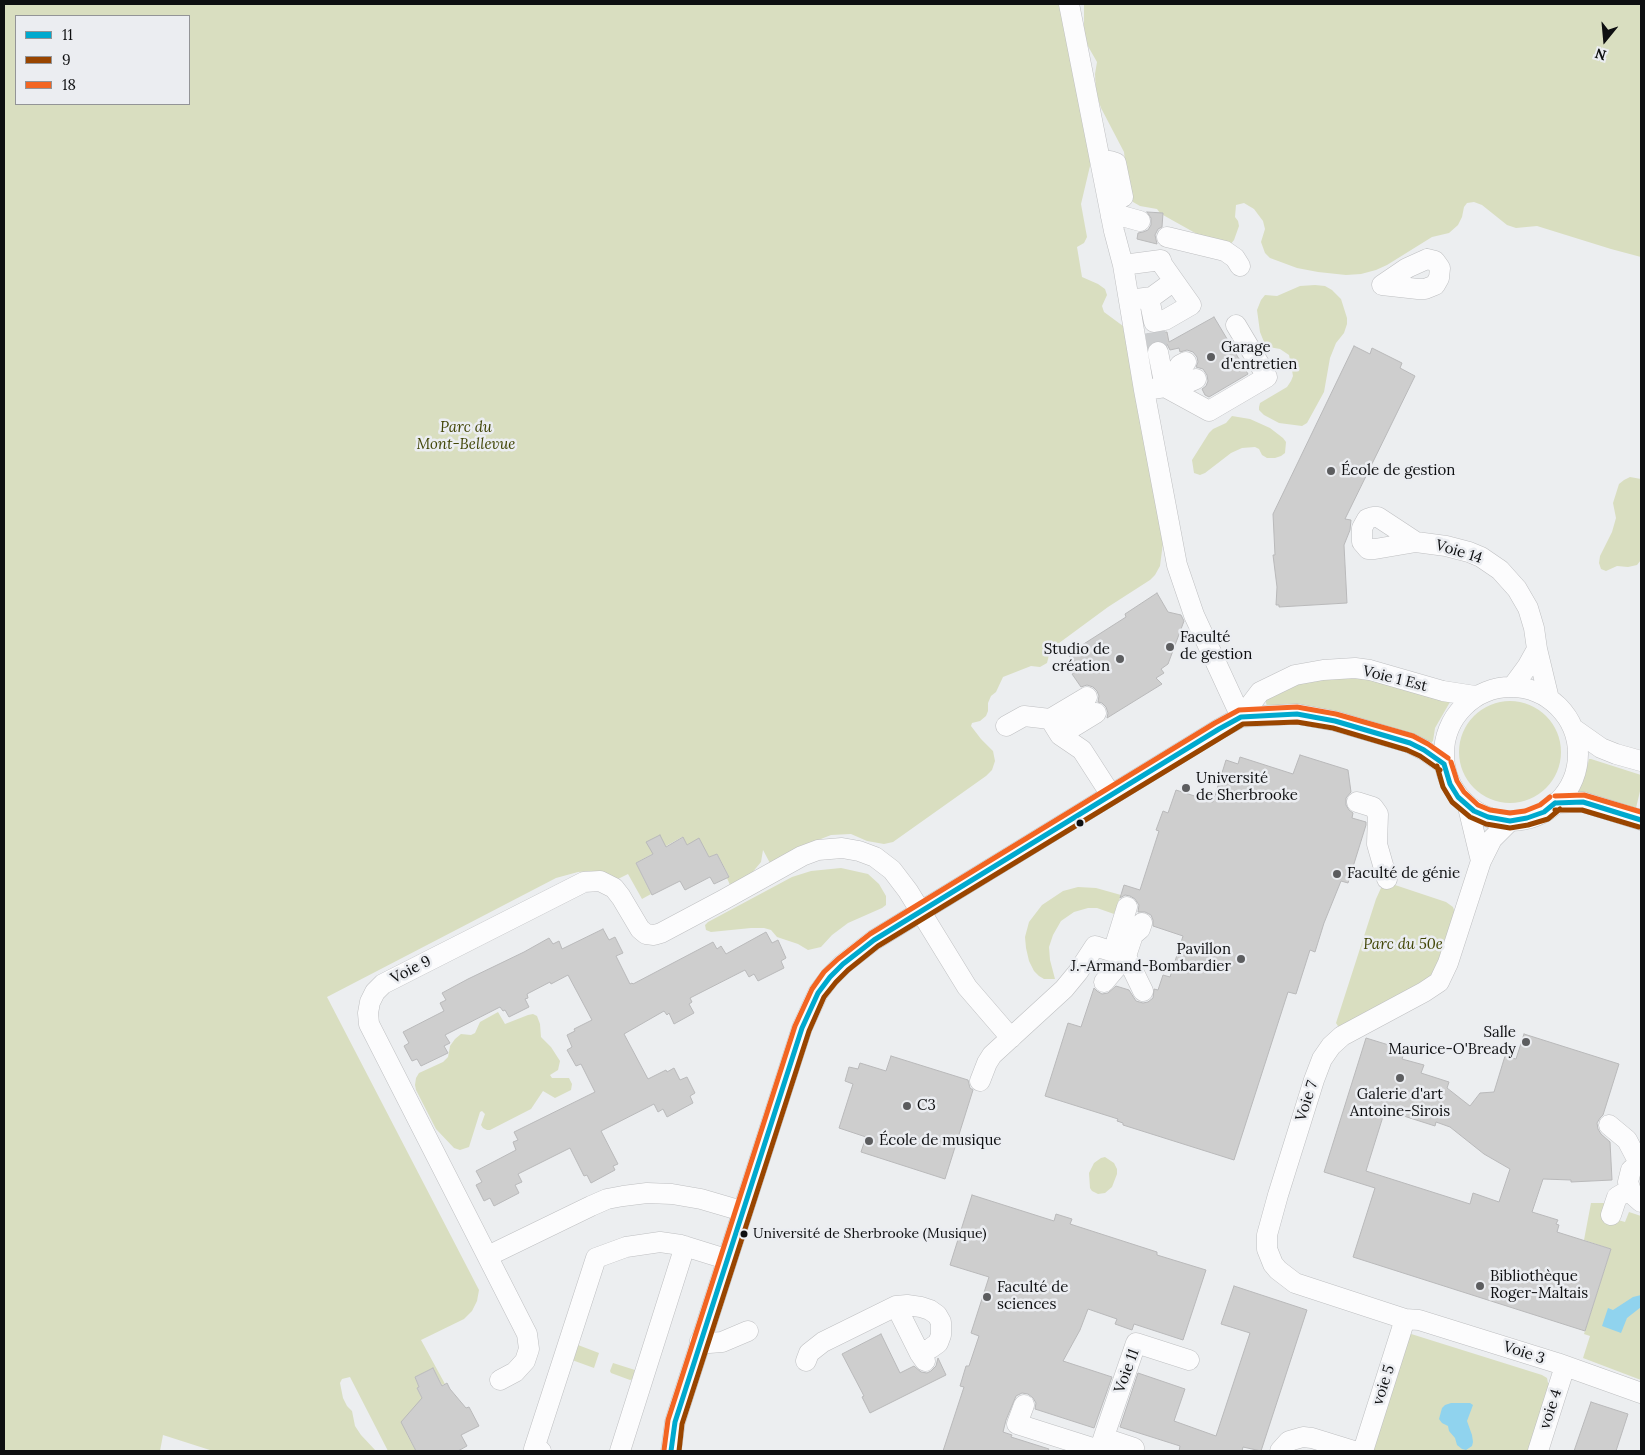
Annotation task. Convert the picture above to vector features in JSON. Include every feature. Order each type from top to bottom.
[{"type":"lane","points":[[1069,4],[1123,265],[1144,390],[1179,572],[1194,615],[1241,717]]},
{"type":"lane","points":[[1101,161],[1116,163],[1123,197]]},
{"type":"lane","points":[[1112,217],[1118,216],[1140,221]]},
{"type":"lane","points":[[1167,237],[1225,251],[1235,258],[1240,266]]},
{"type":"lane","points":[[1123,265],[1161,260],[1191,305],[1154,327],[1149,298]]},
{"type":"lane","points":[[1129,300],[1149,298],[1174,281]]},
{"type":"lane","points":[[1158,352],[1165,386],[1209,411],[1267,377],[1236,325]]},
{"type":"lane","points":[[1144,390],[1189,382],[1191,370]]},
{"type":"lane","name":"Voie 14","points":[[1416,542],[1450,547],[1470,552],[1486,559],[1500,570],[1517,588],[1528,608],[1534,628],[1549,699]]},
{"type":"lane","points":[[1513,686],[1524,672],[1537,649]]},
{"type":"lane","name":"Voie 1 Est","points":[[1241,717],[1260,692],[1295,675],[1323,670],[1354,668],[1370,670],[1443,691],[1475,696]]},
{"type":"lane","points":[[1513,686],[1530,689],[1549,699],[1566,716],[1574,729],[1578,746],[1577,765],[1569,786],[1555,803],[1544,812],[1534,816],[1510,821],[1488,817],[1468,807],[1454,791],[1447,777],[1444,764],[1445,741],[1452,721],[1460,708],[1475,696],[1492,689],[1513,686]]},
{"type":"lane","points":[[1055,727],[1091,705]]},
{"type":"lane","points":[[671,1451],[677,1416],[700,1341],[802,1028],[818,993],[834,972],[874,940],[921,913],[1219,728],[1241,717],[1297,714],[1335,721],[1410,743],[1444,764]]},
{"type":"lane","points":[[1006,726],[1024,716],[1055,727],[1082,750],[1111,795]]},
{"type":"lane","points":[[1574,729],[1601,748],[1640,755]]},
{"type":"lane","points":[[1357,802],[1373,807],[1378,814],[1377,844],[1387,879]]},
{"type":"lane","points":[[1555,803],[1583,802],[1641,820]]},
{"type":"lane","points":[[1468,807],[1481,861]]},
{"type":"lane","name":"Voie 7","points":[[1405,1319],[1295,1283],[1281,1274],[1275,1267],[1267,1249],[1267,1235],[1322,1059],[1331,1046],[1342,1036],[1433,987],[1441,979],[1448,964],[1481,861],[1492,839],[1510,821]]},
{"type":"lane","name":"Voie 9","points":[[500,1380],[515,1372],[523,1364],[529,1353],[529,1344],[523,1325],[371,1029],[368,1013],[372,996],[378,988],[388,981],[589,880],[600,881],[614,888],[640,929],[650,934],[661,933],[802,856],[818,850],[834,848],[859,851],[875,857],[892,870],[902,882],[971,992],[1011,1038]]},
{"type":"lane","points":[[1120,954],[1127,907]]},
{"type":"lane","points":[[1104,982],[1120,954],[1133,935],[1140,929],[1142,923]]},
{"type":"lane","points":[[980,1081],[987,1062],[992,1055],[1064,989],[1075,977],[1095,946],[1120,954],[1143,990]]},
{"type":"lane","points":[[1609,1124],[1627,1140],[1640,1162],[1634,1166],[1628,1182],[1635,1196],[1616,1197],[1611,1215]]},
{"type":"lane","points":[[488,1256],[591,1206],[618,1197],[647,1193],[677,1195],[700,1199],[742,1212]]},
{"type":"lane","points":[[541,1451],[534,1449],[595,1260],[605,1254],[637,1244],[664,1242],[685,1246],[726,1259]]},
{"type":"lane","points":[[620,1451],[685,1246]]},
{"type":"lane","points":[[806,1361],[809,1354],[823,1342],[896,1306],[926,1308],[939,1318],[942,1326],[940,1339],[923,1357],[896,1306]]},
{"type":"lane","name":"Voie 3","points":[[1405,1319],[1419,1320],[1565,1366],[1641,1393]]},
{"type":"lane","name":"voie 5","points":[[1362,1451],[1405,1319]]},
{"type":"lane","points":[[700,1341],[717,1343],[727,1341],[748,1331]]},
{"type":"lane","name":"Voie 11","points":[[1101,1447],[1136,1343],[1190,1360]]},
{"type":"lane","name":"voie 4","points":[[1538,1451],[1565,1366]]},
{"type":"lane","points":[[1024,1405],[1017,1424],[1062,1445],[1134,1448]]},
{"type":"lane","points":[[1280,1451],[1290,1441],[1303,1437],[1354,1451]]},
{"type":"green space","name":"Parc du Mont-Bellevue","points":[[4,4],[1061,4],[1090,147],[1090,166],[1081,204],[1087,237],[1084,243],[1077,247],[1082,277],[1105,289],[1107,295],[1102,306],[1104,312],[1123,326],[1164,535],[1160,566],[1155,575],[1055,646],[1049,655],[1047,663],[1040,667],[1031,666],[1003,677],[996,692],[991,696],[986,716],[980,721],[972,723],[971,726],[993,751],[995,761],[992,770],[893,842],[884,844],[867,841],[851,834],[831,835],[798,848],[771,865],[763,850],[761,862],[751,874],[730,885],[727,878],[729,876],[717,854],[709,857],[699,839],[687,845],[682,837],[636,863],[651,894],[642,899],[628,874],[618,879],[604,872],[592,871],[578,872],[556,878],[327,997],[479,1290],[477,1301],[472,1311],[464,1319],[421,1340],[445,1384],[442,1385],[433,1368],[415,1377],[419,1387],[417,1388],[422,1398],[407,1434],[416,1451],[388,1451],[350,1377],[342,1379],[340,1383],[343,1398],[352,1411],[355,1426],[376,1451],[213,1451],[163,1435],[160,1451],[4,1451]]},
{"type":"green space","points":[[1084,4],[1641,4],[1641,257],[1537,226],[1516,228],[1507,225],[1482,205],[1474,202],[1467,203],[1458,225],[1449,233],[1432,237],[1387,265],[1361,274],[1346,275],[1318,272],[1297,268],[1270,258],[1265,253],[1261,242],[1265,229],[1263,221],[1254,209],[1244,203],[1236,205],[1235,217],[1239,226],[1230,245],[1197,234],[1163,215],[1157,209],[1140,206],[1133,202],[1129,196],[1124,152],[1101,108],[1096,93],[1095,74],[1097,62],[1085,41]]},
{"type":"green space","points":[[1300,286],[1325,286],[1341,299],[1347,324],[1330,358],[1324,392],[1307,423],[1302,426],[1279,423],[1264,415],[1259,410],[1259,407],[1260,403],[1287,387],[1293,376],[1291,365],[1289,355],[1280,349],[1269,347],[1264,342],[1260,332],[1257,310],[1265,295],[1277,296]]},
{"type":"green space","points":[[1232,416],[1250,419],[1270,428],[1286,442],[1285,453],[1275,458],[1267,458],[1255,447],[1242,448],[1231,453],[1205,473],[1200,475],[1194,473],[1192,460],[1209,433],[1226,423]]},
{"type":"green space","points":[[1630,477],[1641,479],[1641,560],[1637,565],[1628,567],[1617,566],[1606,571],[1601,569],[1599,563],[1600,556],[1612,532],[1616,518],[1613,503],[1619,484]]},
{"type":"green space","points":[[1358,676],[1450,702],[1435,728],[1433,741],[1430,744],[1267,707],[1265,698],[1294,682]]},
{"type":"green space","points":[[1500,701],[1520,701],[1539,709],[1553,723],[1561,742],[1558,772],[1553,781],[1539,795],[1520,803],[1500,803],[1481,795],[1467,781],[1459,762],[1459,742],[1467,723],[1481,709]]},
{"type":"green space","points":[[1589,759],[1641,775],[1641,787],[1636,808],[1579,793],[1578,791]]},
{"type":"green space","points":[[841,868],[868,874],[879,884],[886,896],[886,905],[848,923],[832,935],[821,947],[808,950],[798,944],[777,937],[771,930],[764,928],[711,932],[706,930],[705,925],[708,922],[792,877],[811,871]]},
{"type":"green space","name":"Parc du 50e","points":[[1392,884],[1446,902],[1453,907],[1455,913],[1442,958],[1431,978],[1342,1026],[1338,1026],[1336,1023],[1376,899],[1381,888]]},
{"type":"green space","points":[[1078,887],[1096,888],[1121,895],[1114,914],[1097,908],[1088,908],[1074,912],[1061,921],[1049,947],[1055,979],[1044,979],[1034,971],[1029,961],[1025,937],[1029,922],[1042,905],[1063,891]]},
{"type":"green space","points":[[498,1012],[505,1024],[528,1015],[533,1014],[537,1016],[541,1037],[551,1047],[560,1061],[558,1070],[550,1075],[552,1078],[569,1078],[572,1084],[571,1090],[555,1098],[543,1091],[531,1109],[490,1130],[483,1128],[481,1125],[485,1114],[482,1111],[480,1112],[469,1147],[460,1150],[454,1148],[436,1129],[416,1090],[416,1078],[419,1073],[443,1062],[448,1057],[450,1046],[461,1034],[471,1035],[475,1033],[480,1022]]},
{"type":"green space","points":[[1105,1157],[1114,1163],[1117,1174],[1112,1187],[1105,1193],[1098,1194],[1090,1188],[1089,1173],[1094,1163]]},
{"type":"green space","points":[[1591,1203],[1605,1203],[1601,1215],[1625,1222],[1629,1212],[1641,1216],[1641,1380],[1583,1358],[1590,1336],[1584,1334],[1611,1249],[1584,1240]]},
{"type":"green space","points":[[1408,1333],[1547,1378],[1548,1383],[1553,1385],[1532,1451],[1368,1451]]},
{"type":"green space","points":[[578,1345],[599,1353],[594,1368],[572,1360]]},
{"type":"green space","points":[[613,1363],[635,1370],[633,1379],[630,1380],[611,1373]]},
{"type":"water","points":[[1641,1295],[1641,1307],[1627,1318],[1621,1333],[1602,1326],[1608,1308],[1613,1310],[1633,1297]]},
{"type":"water","points":[[1451,1403],[1470,1403],[1473,1405],[1467,1421],[1473,1442],[1472,1446],[1466,1450],[1457,1445],[1448,1426],[1439,1419],[1442,1408]]},
{"type":"building","points":[[1147,212],[1163,213],[1162,227],[1158,229],[1155,235],[1157,244],[1137,239],[1138,233],[1148,230],[1151,225],[1151,218]]},
{"type":"building","name":"Garage d'entretien","points":[[1214,317],[1248,374],[1209,397],[1205,395],[1202,389],[1208,381],[1207,375],[1203,369],[1196,367],[1197,357],[1193,352],[1187,350],[1180,352],[1179,348],[1170,350],[1167,344],[1161,341],[1155,341],[1149,345],[1147,334],[1167,332],[1169,342]]},
{"type":"building","name":"École de gestion","points":[[1354,346],[1370,354],[1372,348],[1402,363],[1400,368],[1415,376],[1345,519],[1351,520],[1350,530],[1344,545],[1347,603],[1279,607],[1279,605],[1276,605],[1277,587],[1273,555],[1275,555],[1273,514]]},
{"type":"building","name":"Studio de création","points":[[1157,593],[1168,612],[1181,615],[1184,621],[1168,664],[1161,669],[1164,673],[1156,678],[1162,684],[1107,718],[1106,707],[1098,702],[1099,696],[1097,691],[1087,685],[1081,687],[1072,674],[1078,670],[1068,654],[1126,617],[1125,614]]},
{"type":"building","name":"Pavillon J.-Armand-Bombardier","points":[[1300,755],[1348,770],[1351,792],[1346,798],[1346,805],[1353,813],[1352,818],[1366,822],[1366,825],[1348,883],[1341,881],[1324,923],[1315,952],[1310,950],[1296,994],[1288,992],[1234,1160],[1123,1125],[1123,1123],[1117,1121],[1118,1119],[1045,1096],[1068,1023],[1081,1027],[1094,988],[1102,994],[1108,993],[1116,986],[1129,990],[1136,1001],[1143,1003],[1153,998],[1154,989],[1158,990],[1163,975],[1170,977],[1183,936],[1153,926],[1151,915],[1145,912],[1138,912],[1139,905],[1135,899],[1125,895],[1120,898],[1124,885],[1140,890],[1159,831],[1156,830],[1163,811],[1168,813],[1176,790],[1213,802],[1226,760],[1238,764],[1240,757],[1293,774]]},
{"type":"building","points":[[660,835],[666,847],[683,837],[687,845],[699,838],[709,857],[717,854],[729,877],[714,884],[710,877],[685,890],[680,881],[652,895],[636,863],[653,854],[646,842]]},
{"type":"building","points":[[603,929],[609,940],[615,937],[623,953],[616,956],[630,984],[713,942],[717,949],[721,946],[726,954],[766,932],[772,943],[778,940],[786,958],[781,961],[784,968],[758,981],[754,974],[749,977],[745,970],[690,998],[692,1002],[689,1004],[694,1013],[674,1024],[669,1013],[667,1015],[664,1011],[624,1034],[648,1079],[674,1068],[680,1080],[687,1077],[695,1093],[690,1096],[693,1103],[667,1117],[663,1109],[658,1112],[654,1104],[601,1131],[618,1164],[613,1166],[615,1170],[591,1183],[587,1175],[584,1176],[570,1148],[518,1174],[522,1182],[515,1185],[519,1193],[494,1206],[490,1198],[484,1201],[476,1185],[482,1182],[476,1171],[516,1150],[513,1142],[518,1140],[514,1132],[595,1092],[581,1064],[576,1066],[567,1050],[572,1047],[567,1035],[575,1031],[574,1029],[592,1020],[568,975],[527,994],[528,998],[525,999],[529,1007],[509,1017],[505,1010],[503,1011],[500,1007],[445,1035],[450,1043],[444,1046],[448,1053],[421,1066],[417,1059],[412,1061],[404,1046],[409,1043],[403,1032],[444,1011],[440,1003],[446,1000],[442,993],[468,979],[549,938],[553,944],[559,941],[562,949]]},
{"type":"building","points":[[1524,1034],[1619,1064],[1603,1115],[1597,1123],[1601,1134],[1610,1142],[1612,1180],[1571,1182],[1571,1180],[1543,1179],[1532,1212],[1558,1220],[1556,1224],[1559,1225],[1557,1232],[1611,1249],[1585,1331],[1353,1257],[1375,1188],[1324,1172],[1366,1038],[1405,1050],[1402,1059],[1424,1065],[1421,1073],[1449,1082],[1447,1088],[1470,1106],[1480,1093],[1494,1092],[1505,1056],[1516,1059]],"holes":[[[1385,1110],[1435,1126],[1436,1122],[1450,1127],[1484,1154],[1510,1169],[1499,1202],[1473,1193],[1470,1204],[1366,1171]]]},
{"type":"building","name":"C3","points":[[891,1056],[968,1080],[970,1088],[973,1090],[945,1179],[861,1152],[866,1137],[839,1128],[853,1084],[845,1081],[849,1067],[858,1069],[860,1063],[886,1071]]},
{"type":"building","points":[[972,1195],[1054,1221],[1056,1214],[1072,1219],[1070,1224],[1206,1270],[1183,1340],[1134,1324],[1132,1330],[1115,1324],[1117,1319],[1088,1309],[1080,1330],[1063,1361],[1112,1377],[1094,1428],[1035,1409],[1036,1403],[1033,1398],[1028,1394],[1022,1393],[1016,1396],[1006,1420],[1003,1432],[1012,1435],[1011,1437],[1049,1449],[1048,1451],[943,1451],[964,1387],[960,1386],[966,1366],[969,1366],[979,1336],[971,1333],[989,1277],[950,1265]]},
{"type":"building","points":[[1234,1286],[1307,1310],[1261,1451],[1243,1447],[1242,1451],[1179,1451],[1180,1446],[1120,1427],[1138,1373],[1185,1389],[1174,1421],[1216,1436],[1250,1333],[1221,1324]]},
{"type":"building","points":[[881,1334],[900,1373],[914,1366],[921,1372],[927,1373],[936,1366],[938,1358],[946,1375],[870,1413],[862,1397],[864,1396],[842,1354]]},
{"type":"building","points":[[433,1368],[442,1386],[447,1383],[466,1408],[469,1407],[479,1426],[461,1435],[467,1446],[458,1451],[416,1451],[401,1422],[422,1398],[417,1388],[419,1387],[415,1377]]},
{"type":"building","points":[[1591,1402],[1628,1414],[1616,1451],[1574,1451]]},
{"type":"tunnel","points":[[1155,332],[1158,352]]},
{"type":"transit line","name":"18","points":[[664,1450],[668,1420],[795,1026],[812,989],[824,972],[838,959],[870,934],[1239,710],[1297,707],[1336,714],[1413,736],[1448,758]]},
{"type":"transit line","name":"11","points":[[671,1451],[675,1422],[802,1028],[818,993],[843,964],[874,940],[1241,717],[1297,714],[1335,721],[1410,743],[1444,764]]},
{"type":"transit line","name":"9","points":[[679,1451],[682,1424],[809,1031],[824,997],[848,970],[878,946],[1243,724],[1297,722],[1333,728],[1407,750],[1420,756],[1440,770]]},
{"type":"transit line","name":"18","points":[[1451,762],[1457,781],[1464,792],[1478,805],[1490,810],[1510,813],[1525,811],[1540,805],[1550,797]]},
{"type":"transit line","name":"11","points":[[1444,764],[1450,784],[1458,797],[1474,811],[1488,817],[1510,821],[1527,818],[1544,812],[1555,803]]},
{"type":"transit line","name":"9","points":[[1437,766],[1443,787],[1452,802],[1470,817],[1486,824],[1510,828],[1528,825],[1548,819],[1560,809]]},
{"type":"transit line","name":"18","points":[[1555,796],[1584,795],[1641,812]]},
{"type":"transit line","name":"11","points":[[1555,803],[1583,802],[1641,820]]},
{"type":"transit line","name":"9","points":[[1555,810],[1582,810],[1639,827]]},
{"type":"place","name":"Garage d'entretien","points":[[1211,357]]},
{"type":"place","name":"École de gestion","points":[[1331,471]]},
{"type":"place","name":"Faculté de gestion","points":[[1170,647]]},
{"type":"place","name":"Studio de création","points":[[1120,659]]},
{"type":"place","name":"Université de Sherbrooke","points":[[1186,788]]},
{"type":"place","name":"Faculté de génie","points":[[1337,874]]},
{"type":"place","name":"Pavillon J.-Armand-Bombardier","points":[[1241,959]]},
{"type":"place","name":"Salle Maurice-O'Bready","points":[[1526,1042]]},
{"type":"place","name":"Galerie d'art Antoine-Sirois","points":[[1400,1078]]},
{"type":"place","name":"C3","points":[[907,1106]]},
{"type":"place","name":"École de musique","points":[[869,1141]]},
{"type":"place","name":"Université de Sherbrooke (Musique)","points":[[744,1234]]},
{"type":"place","name":"Bibliothèque Roger-Maltais","points":[[1480,1286]]},
{"type":"place","name":"Faculté de sciences","points":[[987,1297]]}]
